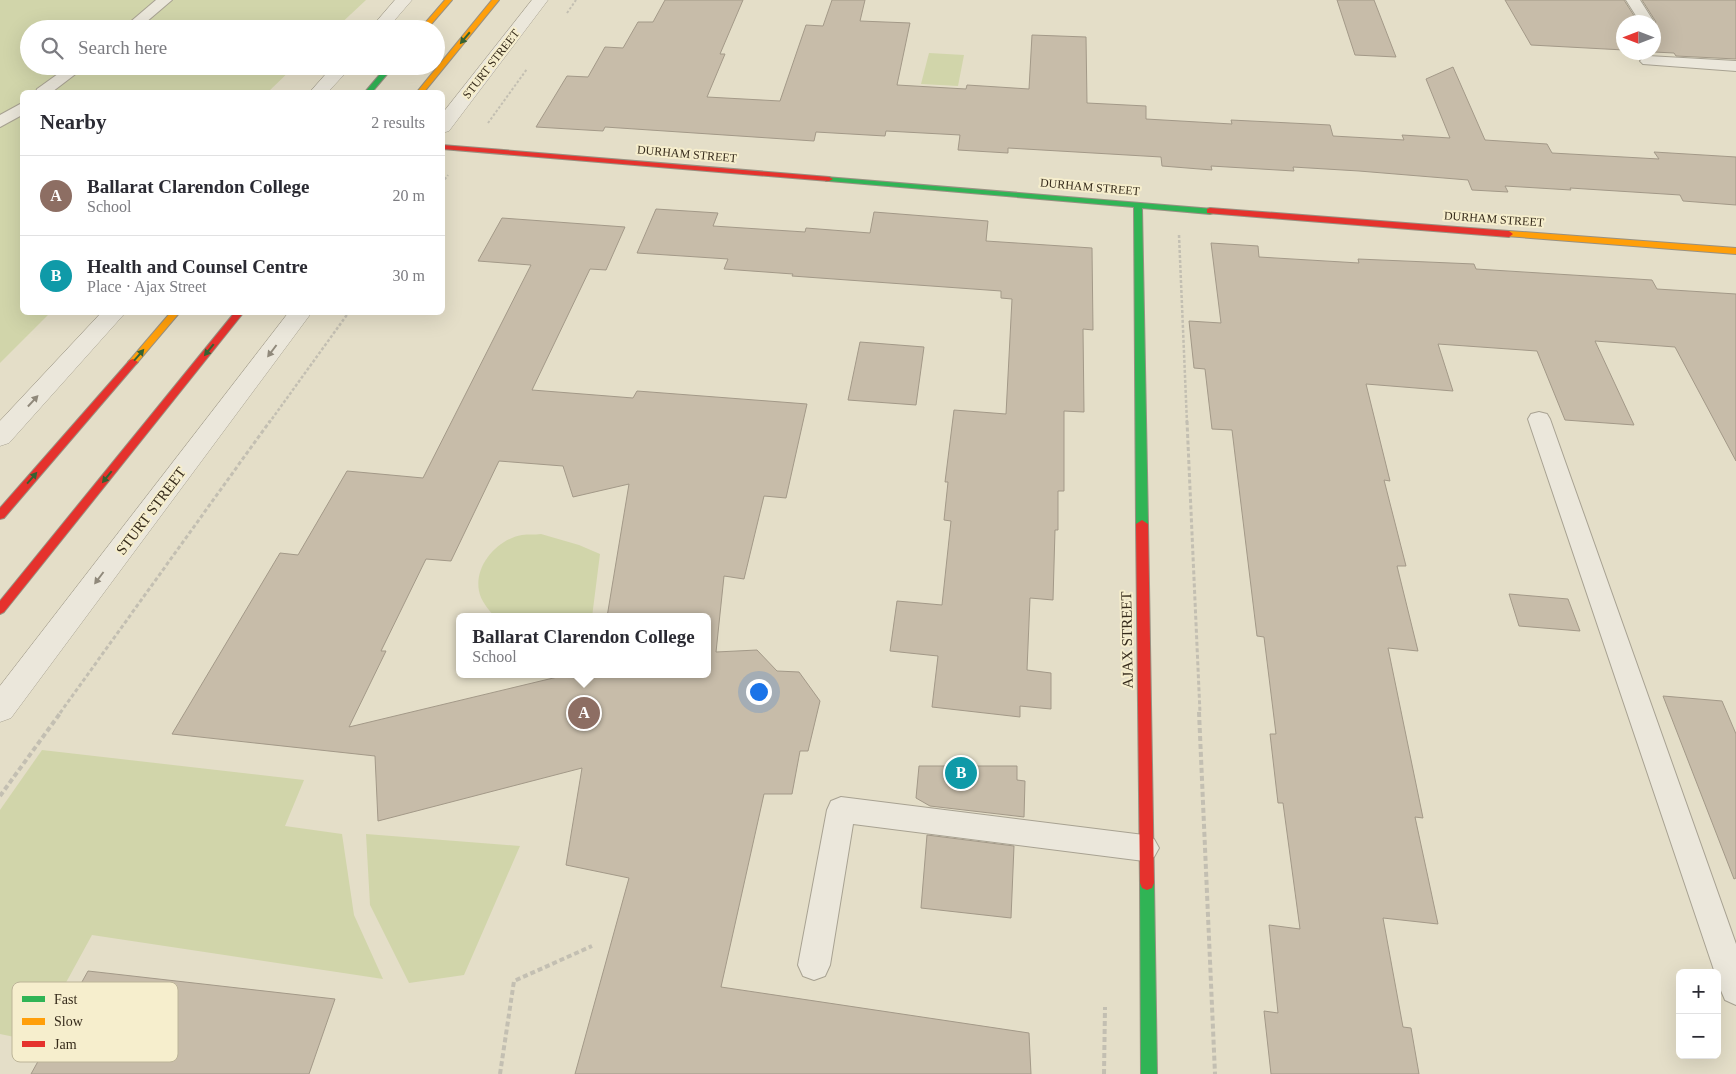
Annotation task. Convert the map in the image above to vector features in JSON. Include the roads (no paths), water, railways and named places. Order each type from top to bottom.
[{"type":"street","points":[[386,20],[404,0]]},
{"type":"street","points":[[431,20],[449,0]]},
{"type":"street","points":[[445,62],[496,0]]},
{"type":"street","name":"STURT STREET","points":[[445,123],[540,0]]},
{"type":"street","points":[[321,90],[335,75]]},
{"type":"street","points":[[370,90],[382,75]]},
{"type":"street","points":[[422,90],[434,75]]},
{"type":"street","name":"DURHAM STREET","points":[[445,147],[1138,205],[1736,251]]},
{"type":"street","name":"AJAX STREET","points":[[1138,205],[1144,848],[1149,1074]]},
{"type":"street","points":[[0,437],[112,315]]},
{"type":"street","points":[[0,515],[173,315]]},
{"type":"street","points":[[0,608],[238,315]]},
{"type":"street","name":"STURT STREET","points":[[0,709],[299,315]]},
{"type":"lane","points":[[140,20],[164,0]]},
{"type":"lane","points":[[1633,0],[1643,15]]},
{"type":"lane","points":[[1648,61],[1736,66]]},
{"type":"lane","points":[[46,90],[67,75]]},
{"type":"lane","points":[[0,122],[20,109]]},
{"type":"lane","points":[[1539,419],[1736,989]]},
{"type":"lane","points":[[814,965],[841,810],[1144,848]]},
{"type":"place","name":"Ballarat Clarendon College","points":[[584,713]]},
{"type":"place","name":"Health and Counsel Centre","points":[[961,773]]}]
